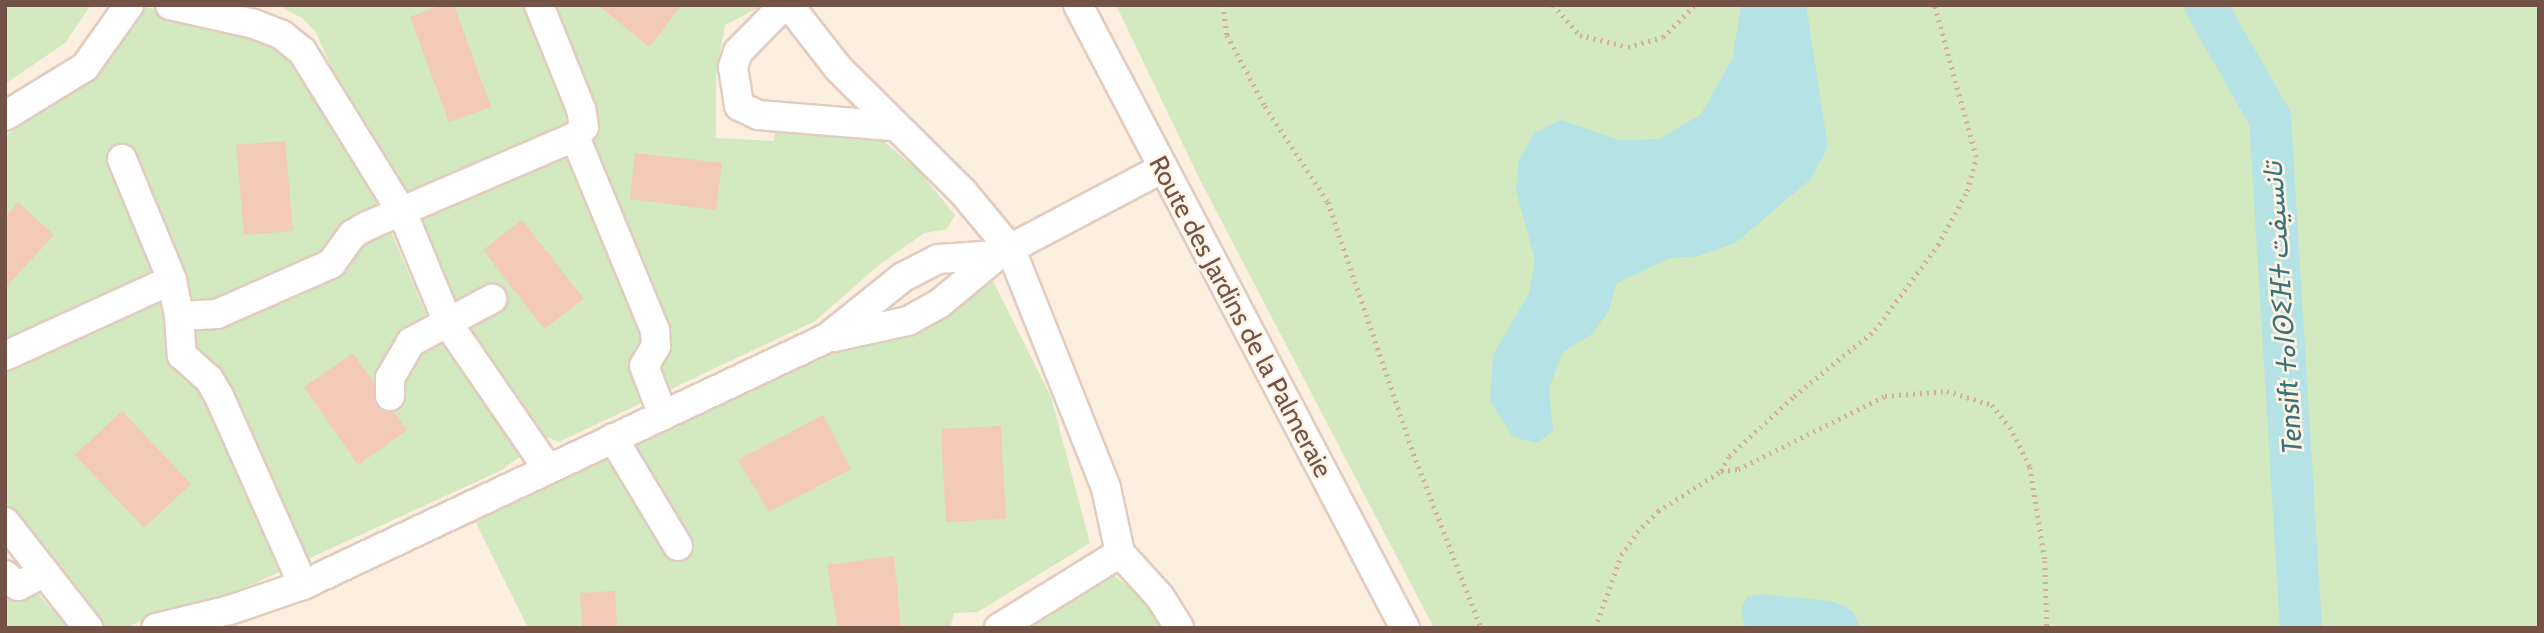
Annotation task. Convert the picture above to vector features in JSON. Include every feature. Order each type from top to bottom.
[{"type":"street","points":[[5,116],[85,67],[128,5]]},
{"type":"street","points":[[170,5],[246,14],[282,35],[302,51],[403,214],[449,325],[548,469]]},
{"type":"street","points":[[179,316],[216,314],[331,264],[353,234],[575,137],[584,127],[581,109],[538,5]]},
{"type":"street","points":[[784,5],[738,52],[733,67],[739,106],[758,115],[892,126]]},
{"type":"street","points":[[789,5],[892,126],[962,192],[1005,252],[1106,488],[1120,553],[1160,597],[1179,628]]},
{"type":"street","name":"Route des Jardins de la Palmeraie","points":[[1078,5],[1161,169],[1405,628]]},
{"type":"street","points":[[575,137],[654,330],[656,346],[644,366],[663,415]]},
{"type":"street","points":[[122,159],[172,280],[179,316],[182,355],[209,379],[219,396],[303,585]]},
{"type":"street","points":[[156,628],[195,623],[303,585],[827,338],[908,321],[939,304],[1005,252],[1161,169]]},
{"type":"street","points":[[827,338],[903,276],[938,259],[1005,252]]},
{"type":"street","points":[[5,356],[172,280]]},
{"type":"street","points":[[390,396],[390,378],[411,342],[449,325],[492,299]]},
{"type":"street","points":[[613,438],[678,546]]},
{"type":"street","points":[[5,522],[88,628]]},
{"type":"street","points":[[999,628],[1120,553]]},
{"type":"street","points":[[5,575],[18,586],[45,572]]},
{"type":"path","points":[[1223,5],[1227,35],[1265,106],[1328,202],[1416,460],[1481,628]]},
{"type":"path","points":[[1553,5],[1580,35],[1628,47],[1663,37],[1695,5]]},
{"type":"path","points":[[1721,471],[1729,456],[1875,330],[1938,244],[1967,191],[1976,157],[1934,5]]},
{"type":"path","points":[[1595,628],[1621,555],[1637,532],[1658,511],[1721,471],[1738,469],[1885,396],[1947,391],[1992,405],[2025,454],[2034,486],[2045,561],[2047,628]]},
{"type":"green space","points":[[5,5],[91,5],[65,43],[5,84]]},
{"type":"green space","points":[[135,5],[253,29],[298,55],[328,124],[367,176],[436,337],[526,452],[502,470],[225,597],[148,617],[127,628],[92,628],[5,521],[5,136],[49,106]]},
{"type":"green space","points":[[277,5],[764,5],[725,25],[716,75],[716,138],[774,141],[775,125],[876,135],[919,171],[955,215],[947,229],[924,233],[879,265],[815,321],[559,442],[541,435],[482,358],[395,172],[346,103],[316,32],[302,18]]},
{"type":"green space","points":[[1116,5],[2539,5],[2539,628],[1434,628],[1200,180]]},
{"type":"green space","points":[[993,281],[1051,397],[1090,543],[978,612],[954,613],[950,628],[528,628],[475,521],[627,442],[842,342],[881,342],[918,330]]},
{"type":"green space","points":[[5,557],[67,626],[69,628],[5,628]]},
{"type":"green space","points":[[1107,570],[1166,616],[1171,628],[1010,628]]},
{"type":"water","points":[[1741,5],[1806,5],[1828,147],[1811,179],[1735,243],[1699,256],[1670,258],[1617,283],[1608,312],[1592,334],[1563,352],[1549,388],[1553,431],[1537,443],[1513,437],[1490,401],[1493,355],[1529,293],[1535,260],[1516,191],[1519,160],[1534,133],[1561,120],[1619,140],[1660,139],[1701,114],[1732,60]]},
{"type":"water","points":[[1762,594],[1835,602],[1853,611],[1860,628],[1745,628],[1741,609],[1747,597]]},
{"type":"building","points":[[441,5],[454,5],[491,107],[449,122],[410,17]]},
{"type":"building","points":[[598,5],[682,5],[649,47]]},
{"type":"building","points":[[285,141],[293,231],[244,235],[236,145]]},
{"type":"building","points":[[635,153],[722,163],[716,210],[630,199]]},
{"type":"building","points":[[18,202],[54,235],[5,288],[5,217]]},
{"type":"building","points":[[522,220],[584,299],[544,329],[483,250]]},
{"type":"building","points":[[353,353],[373,382],[376,405],[394,412],[407,430],[358,465],[304,387]]},
{"type":"building","points":[[122,411],[191,484],[144,528],[75,455]]},
{"type":"building","points":[[823,415],[851,469],[769,512],[738,460]]},
{"type":"building","points":[[1001,426],[1006,519],[946,522],[941,429]]},
{"type":"building","points":[[894,556],[901,628],[838,628],[827,565]]},
{"type":"building","points":[[615,591],[617,628],[582,628],[580,593]]},
{"type":"waterway","name":"Tensift ⵜⴰⵏⵙⵉⴼⵜ تانسيفت","points":[[2205,5],[2270,118],[2301,628]]}]
